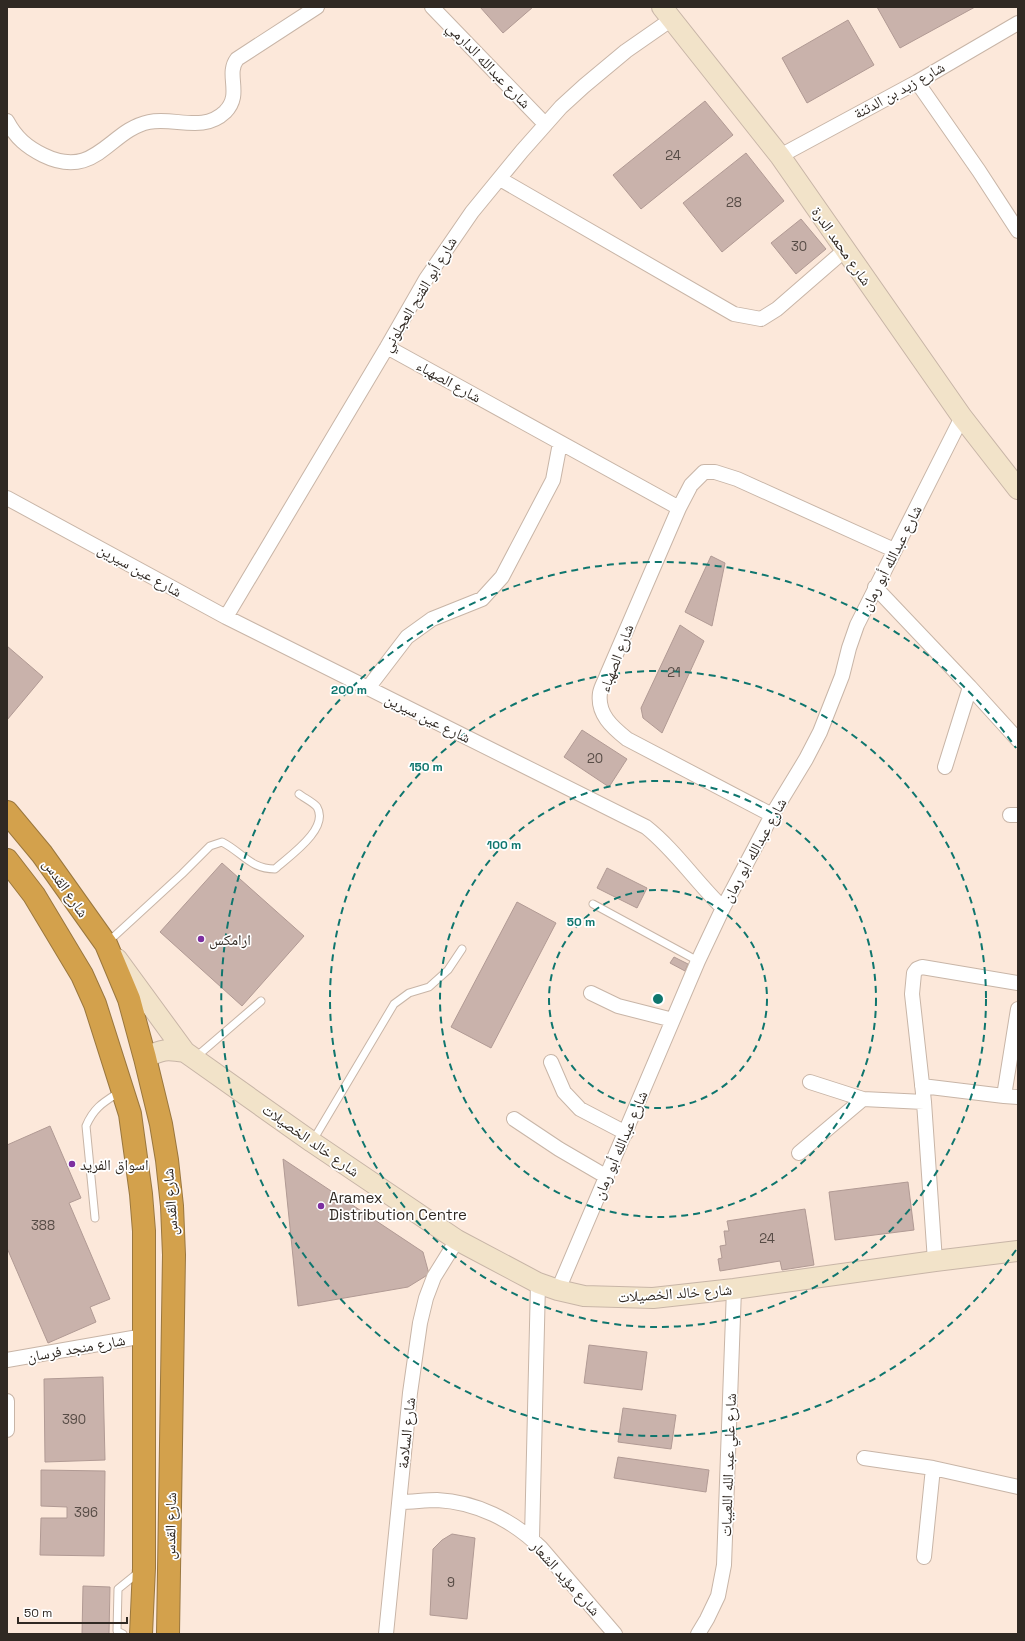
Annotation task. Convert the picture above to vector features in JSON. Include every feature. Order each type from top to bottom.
[{"type":"highway","name":"شارع القدس","points":[[7,812],[42,854],[106,944],[129,999],[146,1058],[161,1124],[172,1206],[174,1255],[168,1634]]},
{"type":"highway","name":"شارع القدس","points":[[7,860],[34,895],[82,975],[95,1004],[130,1114],[141,1194],[144,1232],[144,1568],[141,1634]]},
{"type":"street","points":[[7,121],[13,133],[28,148],[50,159],[70,162],[86,160],[100,153],[125,134],[148,122],[165,120],[195,124],[210,122],[224,113],[232,104],[234,95],[233,64],[237,59],[317,7]]},
{"type":"street","name":"شارع عبدالله الدارمي","points":[[432,7],[546,124]]},
{"type":"street","name":"شارع أبو الفتح العجلوني","points":[[226,617],[440,256],[472,212],[546,124],[590,81],[626,51],[667,13]]},
{"type":"street","name":"شارع محمد الدرة","points":[[667,13],[780,156],[962,417],[1018,489]]},
{"type":"street","name":"شارع زيد بن الدثنة","points":[[780,156],[916,82],[1018,23]]},
{"type":"street","points":[[916,82],[1018,231]]},
{"type":"street","points":[[500,179],[734,314],[761,319],[777,309],[845,250]]},
{"type":"street","name":"شارع الصهباء","points":[[387,347],[679,508]]},
{"type":"street","name":"شارع عبدالله أبو رمان","points":[[558,1290],[698,961],[723,908],[772,815],[806,759],[820,732],[842,676],[857,625],[962,417]]},
{"type":"street","points":[[368,688],[407,637],[432,619],[482,599],[502,577],[553,480],[560,443]]},
{"type":"street","name":"شارع الصهباء","points":[[772,815],[627,739],[610,726],[601,710],[600,693],[679,508],[691,485],[704,472],[715,472],[737,479],[894,550]]},
{"type":"street","name":"شارع عين سيرين","points":[[7,498],[226,617],[646,827],[662,840],[703,889],[723,908]]},
{"type":"street","points":[[875,587],[970,686],[1018,740]]},
{"type":"street","points":[[945,767],[970,686]]},
{"type":"street","name":"شارع خالد الخصيلات","points":[[106,944],[190,1055],[312,1142],[457,1240],[538,1283],[558,1290],[584,1296],[653,1298],[734,1289],[1018,1251]]},
{"type":"street","points":[[935,1261],[924,1102],[912,994],[913,978],[917,969],[922,967],[1018,983]]},
{"type":"street","points":[[591,993],[618,1006],[672,1020]]},
{"type":"street","points":[[922,1086],[1011,1096],[1018,1009]]},
{"type":"street","name":"شارع خالد الخصيلات","points":[[146,1058],[158,1050],[168,1049],[190,1055]]},
{"type":"street","points":[[551,1062],[564,1092],[580,1109],[626,1133]]},
{"type":"street","points":[[810,1082],[863,1099],[924,1102]]},
{"type":"street","points":[[798,1153],[863,1099]]},
{"type":"street","points":[[514,1120],[559,1149],[607,1177]]},
{"type":"street","name":"شارع السلامة","points":[[386,1634],[410,1393],[420,1323],[426,1298],[434,1277],[457,1240]]},
{"type":"street","points":[[532,1538],[538,1283]]},
{"type":"street","name":"شارع علي عبد الله اللعيبات","points":[[698,1634],[718,1596],[724,1565],[730,1440],[734,1289]]},
{"type":"street","name":"شارع منجد فرسان","points":[[7,1360],[144,1336]]},
{"type":"street","points":[[7,1401],[7,1430]]},
{"type":"street","points":[[864,1458],[933,1468],[1018,1487]]},
{"type":"street","points":[[924,1558],[933,1468]]},
{"type":"street","name":"شارع مؤيد الشعار","points":[[400,1502],[435,1500],[476,1506],[502,1518],[532,1538],[615,1634]]},
{"type":"lane","points":[[106,944],[210,846],[222,842],[232,847],[251,864],[264,869],[275,869],[306,842],[317,827],[319,815],[316,806],[299,794]]},
{"type":"lane","points":[[593,904],[698,961]]},
{"type":"lane","points":[[312,1142],[394,1004],[410,993],[429,987],[448,970],[462,949]]},
{"type":"lane","points":[[190,1055],[261,1001]]},
{"type":"lane","points":[[96,1218],[86,1126],[90,1117],[98,1106],[123,1090]]},
{"type":"lane","points":[[123,1634],[117,1631],[118,1589],[144,1568]]},
{"type":"building","points":[[480,7],[533,7],[503,33]]},
{"type":"building","points":[[877,7],[975,7],[900,48]]},
{"type":"building","points":[[848,20],[874,65],[807,103],[782,58]]},
{"type":"building","points":[[705,101],[733,135],[641,209],[613,175]]},
{"type":"building","points":[[746,153],[784,201],[722,252],[683,203]]},
{"type":"building","points":[[801,219],[826,249],[796,274],[771,243]]},
{"type":"building","points":[[711,556],[725,563],[712,626],[685,612]]},
{"type":"building","points":[[680,625],[704,641],[662,733],[643,718],[641,708]]},
{"type":"building","points":[[7,646],[43,677],[7,720]]},
{"type":"building","points":[[582,730],[627,759],[609,787],[564,757]]},
{"type":"building","points":[[222,863],[304,936],[242,1006],[160,932]]},
{"type":"building","points":[[607,868],[647,888],[637,908],[597,888]]},
{"type":"building","points":[[517,902],[556,923],[491,1048],[451,1027]]},
{"type":"building","points":[[674,957],[688,964],[685,971],[670,963]]},
{"type":"building","points":[[50,1126],[81,1198],[69,1203],[110,1299],[90,1307],[96,1322],[48,1343],[7,1248],[7,1145]]},
{"type":"building","name":"Aramex Distribution Centre","points":[[283,1159],[423,1252],[429,1274],[408,1287],[298,1306]]},
{"type":"building","points":[[908,1182],[914,1230],[835,1240],[829,1192]]},
{"type":"building","points":[[805,1209],[814,1265],[782,1270],[780,1261],[720,1271],[718,1259],[722,1258],[720,1246],[726,1245],[724,1231],[729,1231],[727,1221]]},
{"type":"building","points":[[589,1345],[647,1352],[642,1390],[584,1383]]},
{"type":"building","points":[[103,1377],[105,1460],[45,1462],[44,1379]]},
{"type":"building","points":[[623,1408],[676,1415],[671,1449],[618,1442]]},
{"type":"building","points":[[618,1457],[709,1470],[706,1492],[614,1478]]},
{"type":"building","points":[[41,1470],[105,1471],[104,1556],[40,1555],[41,1518],[67,1518],[67,1507],[41,1506]]},
{"type":"building","points":[[452,1534],[475,1538],[467,1619],[430,1615],[433,1549],[442,1540]]},
{"type":"building","points":[[83,1586],[110,1587],[109,1634],[82,1634]]},
{"type":"place","name":"ارامكس","points":[[201,939]]},
{"type":"place","name":"اسواق الفريد","points":[[72,1164]]},
{"type":"place","name":"Aramex Distribution Centre","points":[[321,1206]]}]
